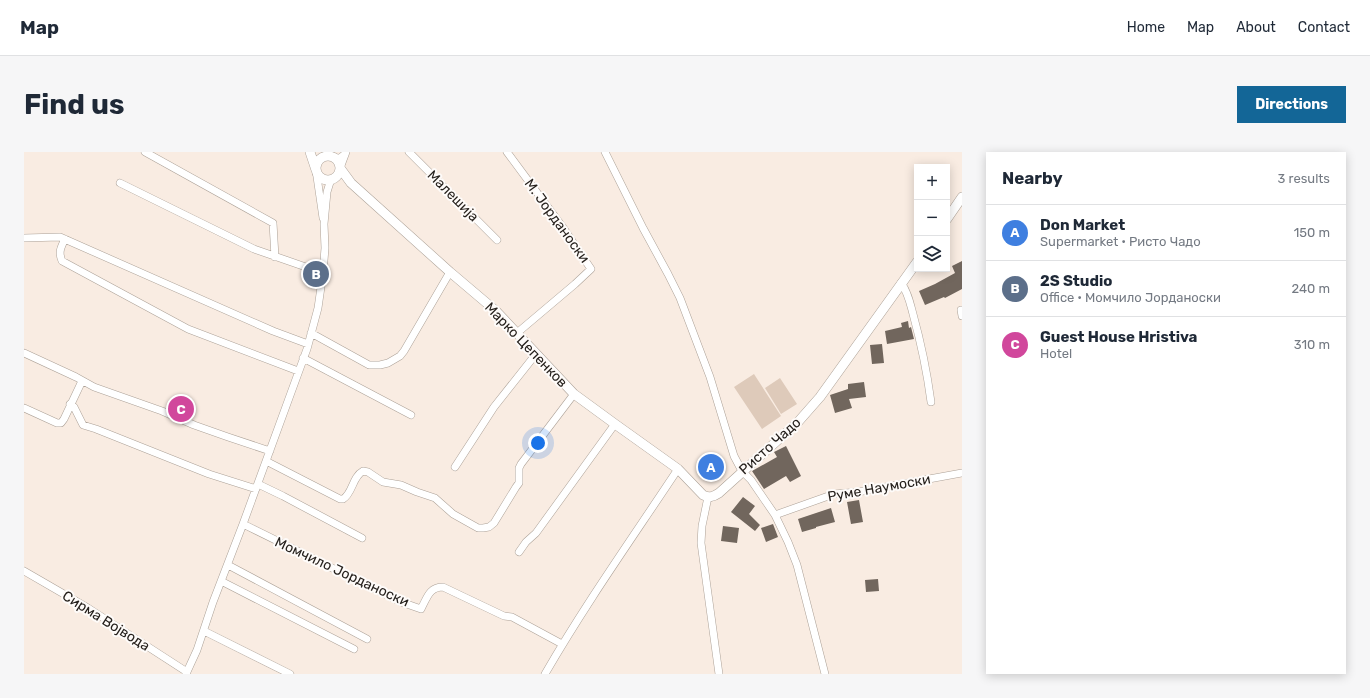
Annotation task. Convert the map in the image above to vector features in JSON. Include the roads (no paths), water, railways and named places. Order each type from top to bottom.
[{"type":"street","points":[[145,152],[273,222],[275,257]]},
{"type":"street","points":[[310,152],[320,177],[323,179],[342,179],[351,183]]},
{"type":"street","name":"Малешија","points":[[409,152],[497,240]]},
{"type":"street","name":"М. Јорданоски","points":[[507,152],[564,229],[591,269],[517,333]]},
{"type":"street","points":[[605,152],[680,298],[710,377],[734,456],[742,471],[751,480],[775,515],[788,542],[797,565],[825,674]]},
{"type":"street","points":[[324,224],[316,166],[319,159],[332,155],[340,158],[345,153]]},
{"type":"street","points":[[187,673],[204,631],[308,344],[318,308],[323,273],[325,248],[324,224],[327,192],[333,179],[339,172],[345,153]]},
{"type":"street","points":[[332,155],[351,183]]},
{"type":"street","points":[[120,183],[254,249],[323,273]]},
{"type":"street","name":"Марко Цепенков","points":[[351,183],[450,272],[496,311],[574,394],[678,469],[699,492],[708,498]]},
{"type":"street","points":[[950,215],[962,197]]},
{"type":"street","points":[[24,238],[60,237],[273,332],[308,344]]},
{"type":"street","points":[[64,239],[60,249],[62,261],[188,329],[298,371]]},
{"type":"street","name":"Ристо Чадо","points":[[708,498],[719,493],[798,422],[820,397],[914,266]]},
{"type":"street","points":[[311,334],[369,365],[380,365],[388,362],[400,356],[404,351],[450,272]]},
{"type":"street","points":[[901,282],[906,288],[918,334],[925,363],[931,402]]},
{"type":"street","points":[[24,353],[94,387],[162,411],[194,425],[270,451]]},
{"type":"street","points":[[455,467],[494,406],[536,354]]},
{"type":"street","points":[[303,358],[411,415]]},
{"type":"street","points":[[24,408],[57,423],[60,422],[64,419],[82,381]]},
{"type":"street","points":[[266,462],[340,499],[346,498],[358,474],[365,471],[383,482],[400,484],[435,498],[453,514],[478,528],[489,527],[498,518],[519,483],[519,468],[521,464],[574,394]]},
{"type":"street","points":[[70,404],[74,407],[82,425],[96,429],[209,474],[257,486],[283,496],[362,538]]},
{"type":"street","points":[[519,552],[526,542],[536,533],[614,424]]},
{"type":"street","points":[[546,674],[562,644],[678,469]]},
{"type":"street","name":"Руме Наумоски","points":[[775,515],[834,494],[858,492],[962,473]]},
{"type":"street","points":[[708,498],[702,526],[701,543],[718,674]]},
{"type":"street","name":"Момчило Јорданоски","points":[[243,524],[401,602],[421,608],[432,589],[443,587],[504,616],[512,617],[562,644]]},
{"type":"street","points":[[228,565],[367,639]]},
{"type":"street","name":"Сирма Војвода","points":[[24,571],[88,608],[187,673]]},
{"type":"street","points":[[221,581],[354,649]]},
{"type":"street","points":[[204,631],[290,674]]},
{"type":"place","name":"2S Studio","points":[[316,274]]},
{"type":"place","name":"Guest House Hristiva","points":[[181,409]]},
{"type":"place","name":"Don Market","points":[[711,467]]}]
